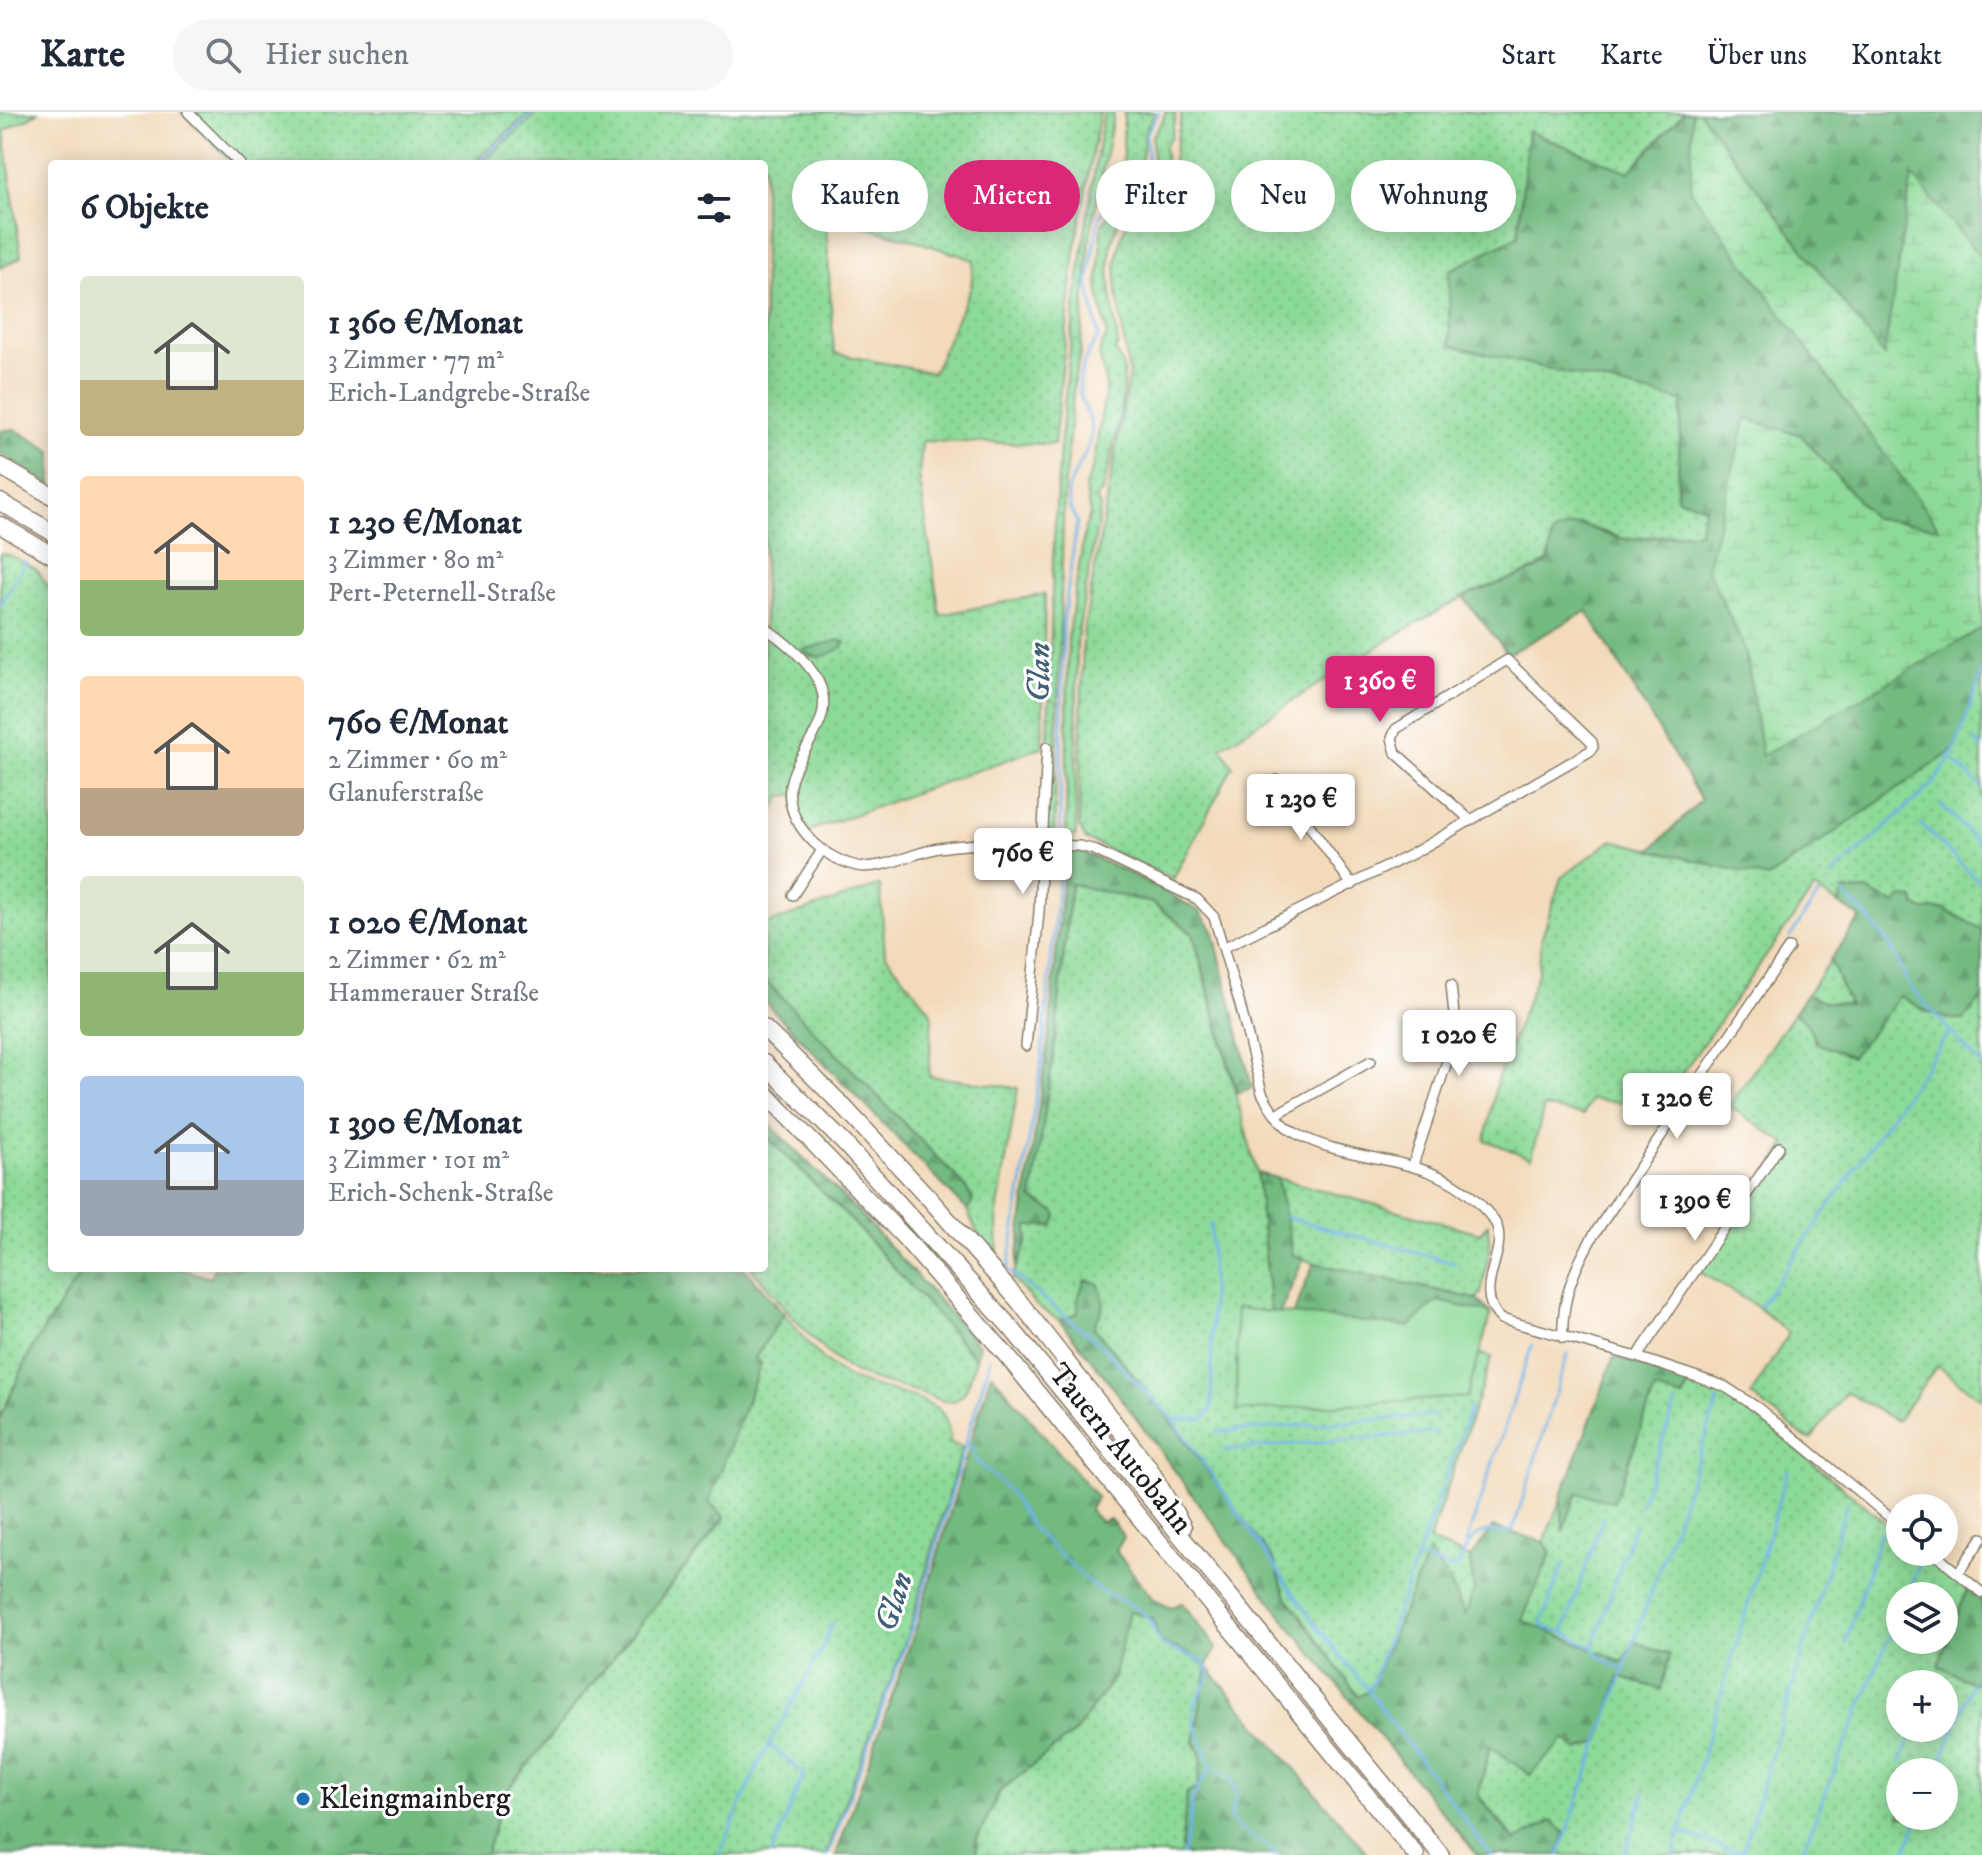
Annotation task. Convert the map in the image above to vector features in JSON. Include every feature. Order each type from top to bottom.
[{"type":"highway","points":[[0,466],[48,494]]},
{"type":"highway","points":[[0,502],[48,530]]},
{"type":"highway","points":[[0,525],[48,553]]},
{"type":"highway","points":[[768,1032],[852,1116],[1018,1300],[1148,1466],[1206,1567]]},
{"type":"highway","points":[[768,1067],[845,1144],[987,1300],[1206,1567]]},
{"type":"highway","name":"Tauern Autobahn","points":[[768,1096],[905,1238],[1007,1356],[1416,1855]]},
{"type":"highway","name":"Tauern Autobahn","points":[[1206,1567],[1441,1855]]},
{"type":"street","points":[[188,112],[236,160]]},
{"type":"street","points":[[768,630],[809,664],[822,692],[822,719],[796,770],[790,797],[796,818],[822,850],[859,867],[872,867],[939,848],[985,844],[1079,846],[1092,849],[1197,899],[1214,917],[1225,947],[1262,1093],[1275,1115],[1297,1134],[1323,1144],[1413,1165],[1463,1190],[1476,1201],[1496,1225],[1497,1241],[1489,1295],[1496,1314],[1510,1323],[1637,1357],[1710,1381],[1740,1396],[1886,1515]]},
{"type":"street","points":[[1225,947],[1412,854],[1590,751],[1592,742],[1507,660],[1396,729],[1392,738],[1396,753],[1469,819]]},
{"type":"street","points":[[1026,1046],[1044,844],[1047,747]]},
{"type":"street","points":[[1277,780],[1352,885]]},
{"type":"street","points":[[793,895],[822,850]]},
{"type":"street","points":[[1563,1338],[1562,1318],[1575,1268],[1593,1236],[1789,948]]},
{"type":"street","points":[[1413,1165],[1456,1034],[1451,985]]},
{"type":"street","points":[[1275,1115],[1371,1061]]},
{"type":"street","points":[[1637,1357],[1779,1147]]},
{"type":"street","points":[[1958,1573],[1982,1538]]},
{"type":"street","points":[[1949,1566],[1982,1593]]},
{"type":"green space","points":[[0,112],[39,112],[4,131],[21,257],[0,268]]},
{"type":"green space","points":[[181,112],[530,112],[476,160],[230,160]]},
{"type":"green space","points":[[539,112],[1100,112],[1080,221],[1080,160],[944,160],[944,232],[1078,232],[1054,444],[922,441],[919,476],[940,615],[1045,594],[1042,747],[809,831],[795,807],[795,794],[782,796],[768,819],[768,160],[485,160]],"holes":[[[792,160],[928,160],[928,232],[883,232],[974,260],[971,287],[933,373],[834,353],[826,232],[792,232]]]},
{"type":"green space","points":[[1104,112],[1114,112],[1105,160],[1096,160]]},
{"type":"green space","points":[[1124,112],[1155,112],[1145,131],[1141,160],[1123,160]]},
{"type":"green space","points":[[1165,112],[1176,112],[1171,137],[1164,147],[1165,160],[1153,160],[1152,137]]},
{"type":"green space","points":[[1182,112],[1684,112],[1629,173],[1528,132],[1518,237],[1449,271],[1450,344],[1682,401],[1677,497],[1705,507],[1699,532],[1624,539],[1581,524],[1552,535],[1549,560],[1429,616],[1221,747],[1233,766],[1173,879],[1085,839],[1079,826],[1083,635],[1129,375],[1117,292],[1116,262],[1122,234],[1215,232],[1215,160],[1173,160]]},
{"type":"green space","points":[[1684,112],[1692,112],[1692,192],[1940,529],[1873,518],[1801,435],[1707,568],[1746,651],[1762,755],[1982,628],[1982,671],[1955,749],[1768,878],[1651,850],[1701,800],[1587,611],[1508,654],[1463,597],[1537,569],[1549,560],[1552,535],[1571,526],[1579,525],[1631,540],[1699,532],[1705,507],[1677,498],[1682,401],[1450,345],[1449,271],[1518,236],[1528,131],[1629,172]]},
{"type":"green space","points":[[1692,112],[1699,112],[1884,356],[1912,175],[1982,259],[1982,628],[1762,756],[1746,651],[1707,568],[1746,419],[1801,435],[1873,518],[1939,528],[1691,191]]},
{"type":"green space","points":[[1699,112],[1982,112],[1982,259],[1912,176],[1884,357]]},
{"type":"green space","points":[[1096,162],[1096,205],[1090,236],[1064,489],[1054,841],[1044,840],[1052,578],[1061,433]]},
{"type":"green space","points":[[1102,232],[1115,232],[1109,271],[1118,345],[1115,350],[1121,361],[1123,388],[1103,491],[1096,498],[1100,507],[1099,517],[1077,638],[1076,836],[1066,837],[1068,638],[1090,514],[1085,487],[1093,467],[1106,386],[1099,353],[1107,334],[1098,288]]},
{"type":"green space","points":[[14,429],[48,449],[48,483],[0,453],[0,431]]},
{"type":"green space","points":[[0,553],[36,569],[48,586],[48,1272],[81,1272],[32,1348],[0,1418]]},
{"type":"green space","points":[[839,640],[846,642],[843,647],[827,655],[812,656],[802,650]]},
{"type":"green space","points":[[1982,671],[1982,1399],[1937,1366],[1897,1421],[1846,1392],[1811,1439],[1804,1437],[1751,1395],[1789,1333],[1759,1308],[1700,1272],[1786,1144],[1729,1106],[1861,917],[1814,889],[1658,1107],[1591,1099],[1583,1115],[1544,1107],[1531,1158],[1485,1140],[1497,1080],[1538,973],[1542,937],[1561,878],[1612,840],[1768,877],[1955,749]]},
{"type":"green space","points":[[1075,849],[1149,882],[1200,912],[1213,930],[1252,1088],[1237,1092],[1193,933],[1152,903],[1071,884],[1054,1051],[1032,1199],[1054,1211],[1057,1216],[1053,1226],[1028,1226],[1027,1243],[1016,1267],[1049,1034],[1065,850]]},
{"type":"green space","points":[[1071,883],[1152,903],[1193,934],[1257,1173],[1271,1312],[1236,1308],[1466,1397],[1479,1354],[1492,1357],[1429,1541],[1470,1558],[1474,1591],[1465,1616],[1449,1581],[1368,1692],[1358,1696],[1285,1594],[1274,1561],[1162,1409],[1093,1326],[1079,1298],[1078,1313],[1060,1321],[1037,1306],[1012,1278],[1027,1243],[1028,1226],[1053,1226],[1053,1211],[1031,1199],[1054,1051]]},
{"type":"green space","points":[[880,885],[885,954],[932,1017],[929,1076],[1018,1088],[997,1214],[998,1261],[980,1239],[967,1210],[973,1200],[965,1186],[768,983],[768,924]]},
{"type":"green space","points":[[1867,890],[1895,905],[1901,898],[1914,899],[1915,905],[1924,910],[1943,909],[1982,929],[1982,997],[1964,1020],[1930,1013],[1900,996],[1852,1057],[1816,1043],[1807,1024],[1794,1012],[1806,995],[1827,1002],[1849,1004],[1830,960],[1861,918],[1839,904],[1842,891]]},
{"type":"green space","points":[[768,983],[965,1186],[973,1201],[967,1210],[768,1005]]},
{"type":"green space","points":[[768,1123],[860,1214],[979,1345],[976,1359],[853,1222],[768,1138]]},
{"type":"green space","points":[[768,1138],[853,1222],[976,1359],[962,1395],[954,1400],[939,1400],[860,1375],[832,1356],[754,1272],[768,1272]]},
{"type":"green space","points":[[1257,1173],[1277,1178],[1293,1255],[1304,1258],[1237,1411],[1236,1308],[1271,1312]]},
{"type":"green space","points":[[1277,1178],[1480,1233],[1488,1224],[1490,1250],[1481,1294],[1476,1299],[1314,1263],[1293,1255]]},
{"type":"green space","points":[[1314,1263],[1476,1299],[1491,1313],[1437,1301],[1409,1327],[1293,1315]]},
{"type":"green space","points":[[81,1272],[191,1272],[210,1278],[212,1272],[748,1272],[784,1313],[755,1358],[761,1363],[709,1502],[725,1517],[503,1796],[486,1855],[0,1855],[0,1418],[32,1348]]},
{"type":"green space","points":[[1085,1280],[1098,1283],[1104,1301],[1093,1327],[1162,1409],[1274,1561],[1285,1594],[1358,1696],[1368,1692],[1429,1552],[1449,1581],[1465,1615],[1474,1591],[1470,1558],[1493,1527],[1544,1542],[1551,1553],[1522,1620],[1623,1662],[1634,1641],[1670,1655],[1661,1689],[1619,1677],[1600,1741],[1578,1750],[1565,1739],[1530,1775],[1490,1746],[1478,1796],[1515,1841],[1552,1821],[1565,1833],[1558,1855],[1477,1855],[1284,1619],[1107,1379],[1060,1321],[1078,1313],[1078,1298]]},
{"type":"green space","points":[[1437,1301],[1491,1313],[1467,1397],[1237,1411],[1236,1308],[1409,1327]]},
{"type":"green space","points":[[784,1313],[819,1355],[844,1375],[934,1406],[946,1420],[950,1443],[962,1447],[909,1631],[825,1855],[486,1855],[503,1796],[725,1518],[709,1502],[761,1363],[755,1358]]},
{"type":"green space","points":[[1614,1357],[1690,1381],[1683,1398],[1655,1390],[1614,1502],[1577,1493],[1563,1531],[1561,1498]]},
{"type":"green space","points":[[991,1373],[1097,1497],[1089,1510],[1101,1522],[1110,1519],[1124,1537],[1116,1551],[1153,1599],[1170,1608],[1182,1603],[1216,1647],[1207,1667],[1189,1654],[1160,1642],[1153,1618],[1129,1612],[1113,1679],[1075,1732],[1000,1791],[977,1839],[976,1855],[836,1855],[918,1622]]},
{"type":"green space","points":[[1690,1381],[1717,1389],[1738,1401],[1886,1523],[1886,1566],[1938,1566],[1957,1582],[1886,1582],[1886,1654],[1943,1654],[1939,1665],[1948,1670],[1886,1670],[1886,1742],[1958,1742],[1958,1675],[1973,1683],[1982,1665],[1982,1855],[1558,1855],[1565,1833],[1516,1841],[1478,1795],[1490,1746],[1566,1739],[1600,1741],[1619,1677],[1661,1689],[1669,1655],[1623,1663],[1521,1620],[1551,1553],[1544,1542],[1561,1498],[1564,1528],[1577,1493],[1614,1501],[1655,1389],[1683,1397]]},
{"type":"green space","points":[[1958,1583],[1967,1590],[1958,1614]]},
{"type":"green space","points":[[1967,1590],[1982,1601],[1982,1665],[1974,1684],[1958,1676],[1958,1670],[1947,1670],[1938,1665],[1942,1654],[1958,1654],[1958,1613]]},
{"type":"green space","points":[[1128,1611],[1153,1618],[1160,1642],[1189,1654],[1207,1667],[1194,1741],[1201,1756],[1198,1789],[1181,1847],[1186,1855],[976,1855],[977,1839],[1000,1791],[1075,1732],[1113,1679]]},
{"type":"green space","points":[[1207,1667],[1369,1855],[1186,1855],[1181,1848],[1187,1792],[1198,1789],[1201,1756],[1194,1741]]},
{"type":"waterway","points":[[480,160],[534,112]]},
{"type":"waterway","name":"Glan","points":[[1159,112],[1146,134],[1148,164],[1142,177],[1107,206],[1099,217],[1088,283],[1099,337],[1089,352],[1080,379],[1081,397],[1090,420],[1091,436],[1069,487],[1068,497],[1077,522],[1063,623],[1059,876],[1041,1066],[1008,1270],[1094,1339],[1173,1419],[1315,1624],[1491,1855]]},
{"type":"waterway","points":[[0,605],[26,562]]},
{"type":"waterway","points":[[1831,876],[1934,783],[1955,749],[1982,671]]},
{"type":"waterway","points":[[1975,741],[1982,748]]},
{"type":"waterway","points":[[1950,757],[1982,788]]},
{"type":"waterway","points":[[1941,804],[1982,847]]},
{"type":"waterway","points":[[1921,824],[1982,885]]},
{"type":"waterway","points":[[1790,937],[1819,894]]},
{"type":"waterway","points":[[1843,894],[1868,917],[1889,944],[1911,988],[1982,1066]]},
{"type":"waterway","points":[[1760,1306],[1950,1031]]},
{"type":"waterway","points":[[1285,1217],[1454,1263]]},
{"type":"waterway","points":[[1173,1419],[1203,1419],[1212,1404],[1211,1224]]},
{"type":"waterway","points":[[1466,1543],[1532,1345]]},
{"type":"waterway","points":[[1417,1558],[1452,1568],[1459,1565],[1476,1536],[1513,1530],[1568,1354]]},
{"type":"waterway","name":"Glan","points":[[828,1855],[916,1616],[990,1359]]},
{"type":"waterway","points":[[1559,1855],[1718,1401]]},
{"type":"waterway","points":[[1640,1505],[1675,1405]]},
{"type":"waterway","points":[[1368,1689],[1471,1407]]},
{"type":"waterway","points":[[1216,1432],[1435,1415]]},
{"type":"waterway","points":[[1223,1450],[1437,1432]]},
{"type":"waterway","points":[[967,1440],[977,1461],[1008,1490],[1033,1529],[1095,1588],[1139,1609],[1151,1622],[1162,1645],[1204,1662],[1210,1675],[1194,1706],[1194,1722],[1211,1767],[1191,1800],[1183,1855]]},
{"type":"waterway","points":[[1673,1855],[1788,1470]]},
{"type":"waterway","points":[[1679,1832],[1737,1852],[1743,1851],[1847,1503]]},
{"type":"waterway","points":[[1564,1630],[1603,1517]]},
{"type":"waterway","points":[[1593,1647],[1634,1526]]},
{"type":"waterway","points":[[1845,1644],[1881,1532]]},
{"type":"waterway","points":[[1563,1564],[1542,1622],[1545,1628],[1563,1632],[1593,1648],[1623,1670]]},
{"type":"waterway","points":[[1912,1582],[1918,1566]]},
{"type":"waterway","points":[[719,1855],[759,1763],[824,1645],[832,1623]]},
{"type":"waterway","points":[[1802,1851],[1886,1644]]},
{"type":"waterway","points":[[1943,1758],[1972,1684]]},
{"type":"waterway","points":[[1902,1758],[1908,1742]]},
{"type":"waterway","points":[[768,1744],[804,1773],[771,1855]]},
{"type":"waterway","points":[[1212,1768],[1231,1778],[1237,1796],[1230,1817],[1234,1824],[1276,1855]]},
{"type":"waterway","points":[[1625,1855],[1644,1793]]},
{"type":"waterway","points":[[1904,1855],[1914,1830]]},
{"type":"place","name":"Kleingmainberg","points":[[303,1799]]}]
